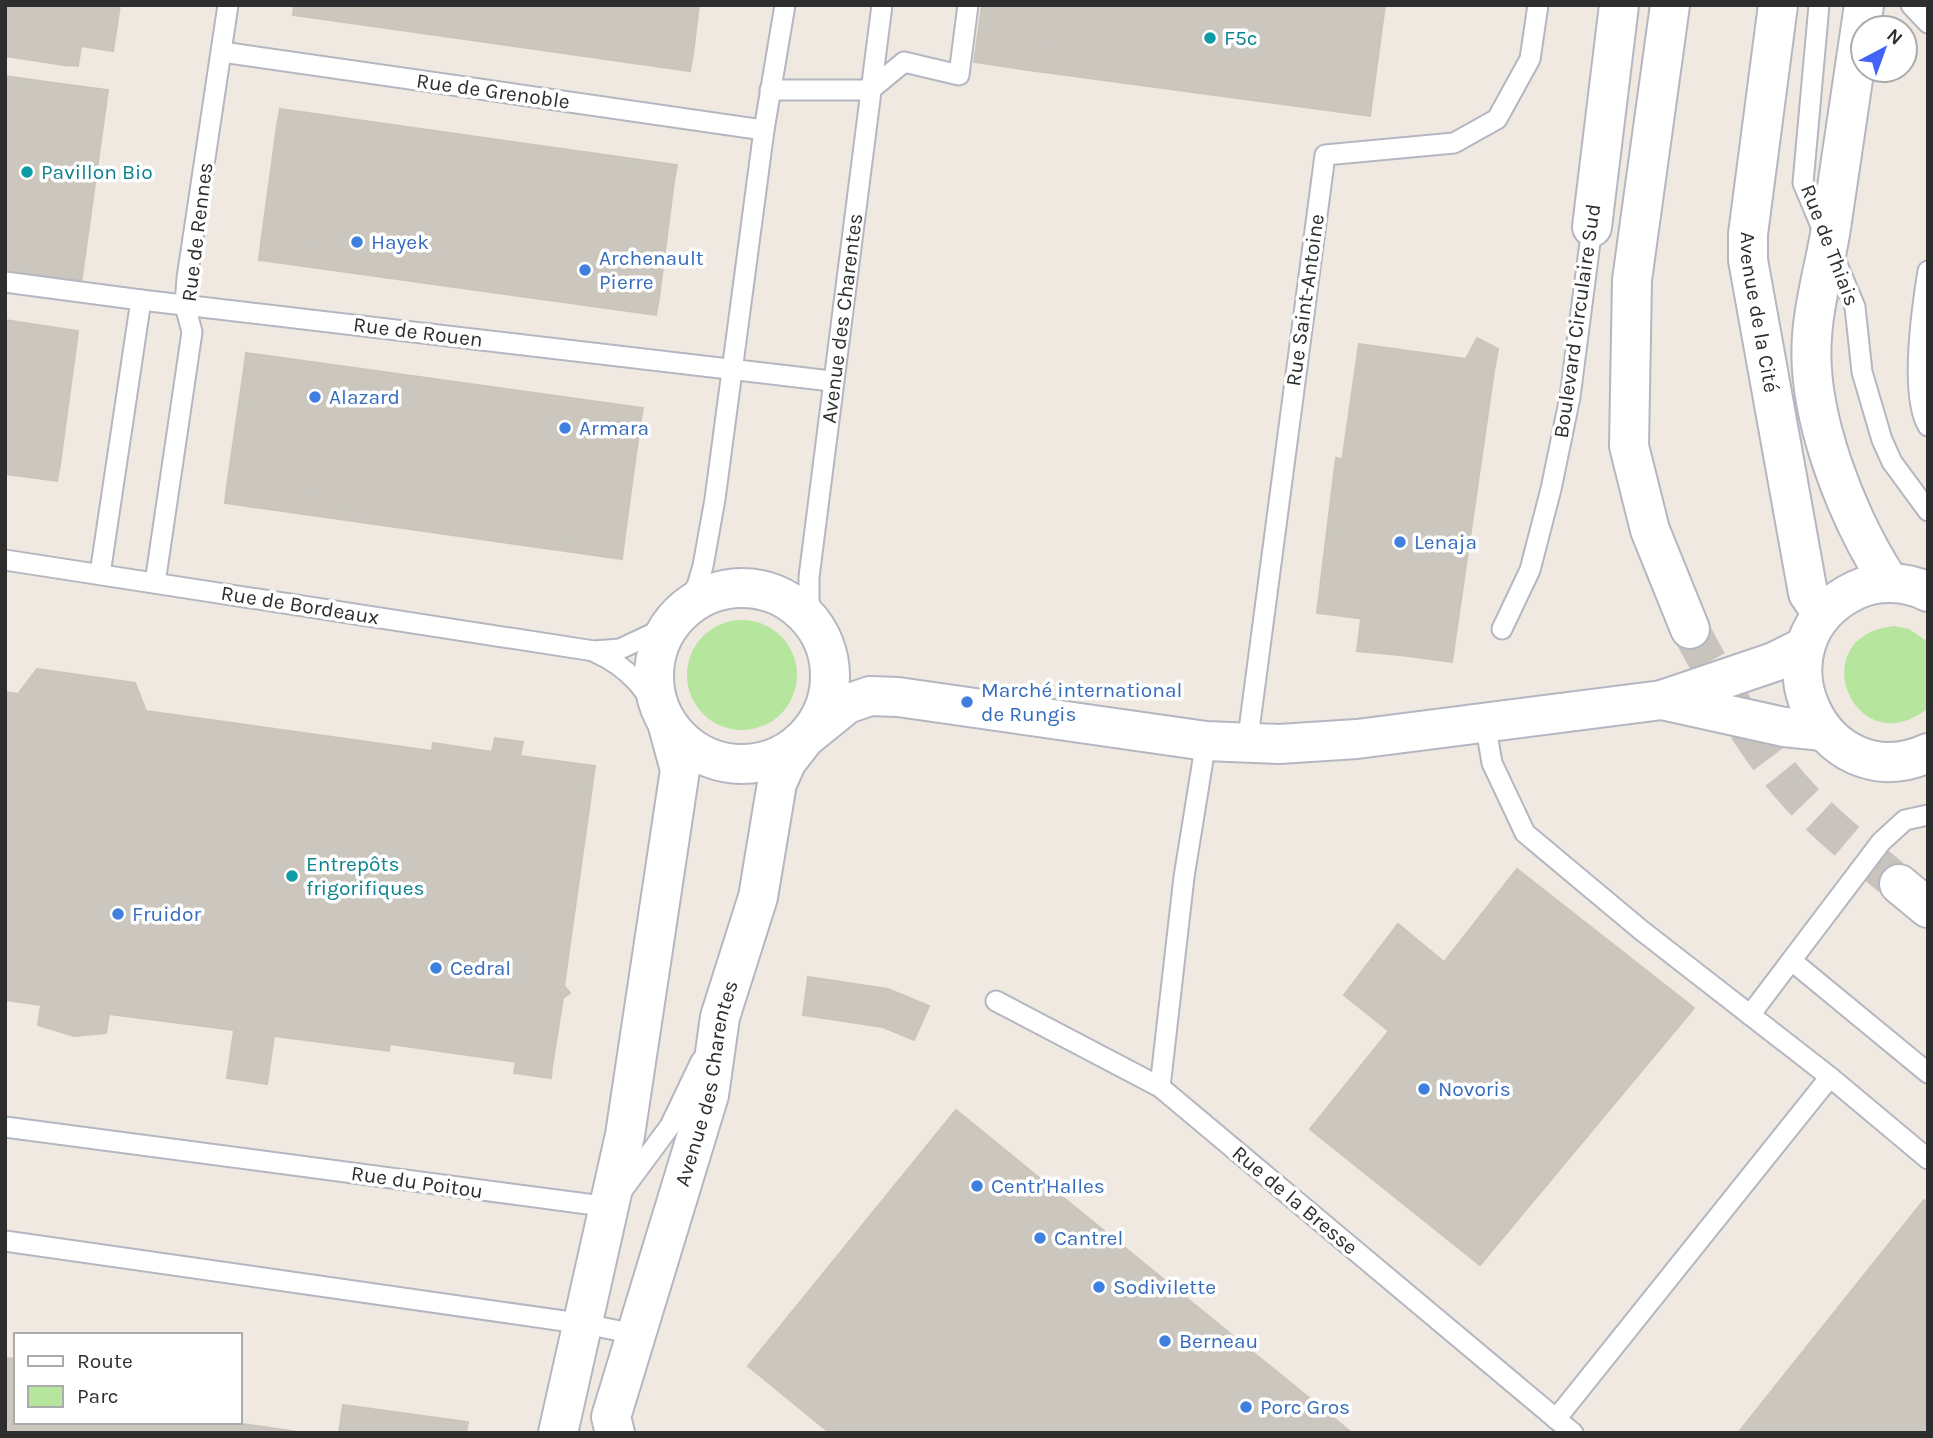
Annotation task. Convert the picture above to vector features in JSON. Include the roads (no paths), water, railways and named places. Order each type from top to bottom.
[{"type":"street","name":"Boulevard Circulaire Sud","points":[[1592,227],[1619,5]]},
{"type":"street","points":[[1670,5],[1632,280],[1629,446],[1650,530],[1690,629]]},
{"type":"street","name":"Avenue de la Cité","points":[[1778,5],[1748,234],[1748,260],[1813,630]]},
{"type":"street","name":"Avenue de la Cité","points":[[1864,5],[1829,243],[1815,306],[1813,373],[1837,478],[1868,549],[1889,582]]},
{"type":"street","points":[[668,726],[686,746],[709,758],[734,765],[760,763],[785,754],[847,704],[870,696],[898,697],[1206,741],[1263,744],[1357,739],[1662,700],[1774,662],[1813,630],[1841,597],[1864,586],[1889,582],[1928,592]]},
{"type":"street","points":[[558,1433],[585,1324],[625,1135],[680,770],[668,726],[656,699],[653,670],[659,641],[676,616],[696,599],[722,589],[749,587],[776,594],[799,608],[852,676],[872,688],[898,697]]},
{"type":"street","points":[[806,738],[822,714],[830,685],[828,656],[817,628]]},
{"type":"street","points":[[1813,630],[1801,676],[1807,706],[1823,732],[1842,748],[1865,758],[1890,762],[1915,759],[1928,753]]},
{"type":"street","points":[[1662,700],[1784,727],[1823,732]]},
{"type":"street","name":"Avenue des Charentes","points":[[615,1433],[611,1417],[709,1096],[720,1017],[758,897],[777,783],[787,761],[806,738]]},
{"type":"street","points":[[1899,884],[1928,908]]},
{"type":"lane","name":"Rue de Rennes","points":[[155,583],[192,332],[185,305],[228,5]]},
{"type":"lane","points":[[676,616],[697,586],[715,499],[764,130],[785,5]]},
{"type":"lane","name":"Avenue des Charentes","points":[[817,628],[809,602],[809,577],[831,381],[882,5]]},
{"type":"lane","points":[[770,90],[870,90],[904,62],[958,75],[968,5]]},
{"type":"lane","name":"Rue Saint-Antoine","points":[[1263,744],[1325,155],[1454,143],[1497,119],[1530,59],[1538,5]]},
{"type":"lane","name":"Rue de Thiais","points":[[1819,5],[1803,183],[1855,307],[1862,372],[1882,440],[1892,463],[1928,511]]},
{"type":"lane","points":[[1911,5],[1928,23]]},
{"type":"lane","name":"Rue de Grenoble","points":[[222,52],[764,130]]},
{"type":"lane","name":"Boulevard Circulaire Sud","points":[[1502,629],[1530,570],[1551,489],[1570,397],[1592,227]]},
{"type":"lane","points":[[1928,271],[1920,320],[1918,390],[1928,426]]},
{"type":"lane","name":"Rue de Rouen","points":[[5,282],[831,381]]},
{"type":"lane","points":[[100,574],[141,300]]},
{"type":"lane","name":"Rue de Bordeaux","points":[[5,560],[594,651],[620,649],[638,643],[676,616]]},
{"type":"lane","name":"Rue de Bordeaux","points":[[594,651],[618,663],[634,677],[668,726]]},
{"type":"lane","points":[[1485,722],[1492,763],[1525,833],[1641,930],[1830,1077],[1928,1159]]},
{"type":"lane","points":[[1160,1087],[1184,877],[1206,741]]},
{"type":"lane","points":[[1750,1015],[1886,836],[1905,820],[1928,815]]},
{"type":"lane","points":[[1792,961],[1928,1073]]},
{"type":"lane","name":"Rue de la Bresse","points":[[996,1001],[1160,1087],[1573,1433]]},
{"type":"lane","points":[[610,1207],[670,1126],[720,1017]]},
{"type":"lane","points":[[1556,1419],[1830,1077]]},
{"type":"lane","name":"Rue du Poitou","points":[[5,1127],[610,1207]]},
{"type":"lane","points":[[5,1241],[585,1324],[635,1334]]},
{"type":"tunnel","points":[[1690,629],[1732,704],[1782,776],[1830,827],[1899,884]]},
{"type":"place","name":"F5c","points":[[1210,38]]},
{"type":"place","name":"Pavillon Bio","points":[[27,172]]},
{"type":"place","name":"Hayek","points":[[357,242]]},
{"type":"place","name":"Archenault Pierre","points":[[585,270]]},
{"type":"place","name":"Alazard","points":[[315,397]]},
{"type":"place","name":"Armara","points":[[565,428]]},
{"type":"place","name":"Lenaja","points":[[1400,542]]},
{"type":"place","name":"Marché international de Rungis","points":[[967,702]]},
{"type":"place","name":"Entrepôts frigorifiques","points":[[292,876]]},
{"type":"place","name":"Fruidor","points":[[118,914]]},
{"type":"place","name":"Cedral","points":[[436,968]]},
{"type":"place","name":"Novoris","points":[[1424,1089]]},
{"type":"place","name":"Centr'Halles","points":[[977,1186]]},
{"type":"place","name":"Cantrel","points":[[1040,1238]]},
{"type":"place","name":"Sodivilette","points":[[1099,1287]]},
{"type":"place","name":"Berneau","points":[[1165,1341]]},
{"type":"place","name":"Porc Gros","points":[[1246,1407]]}]
